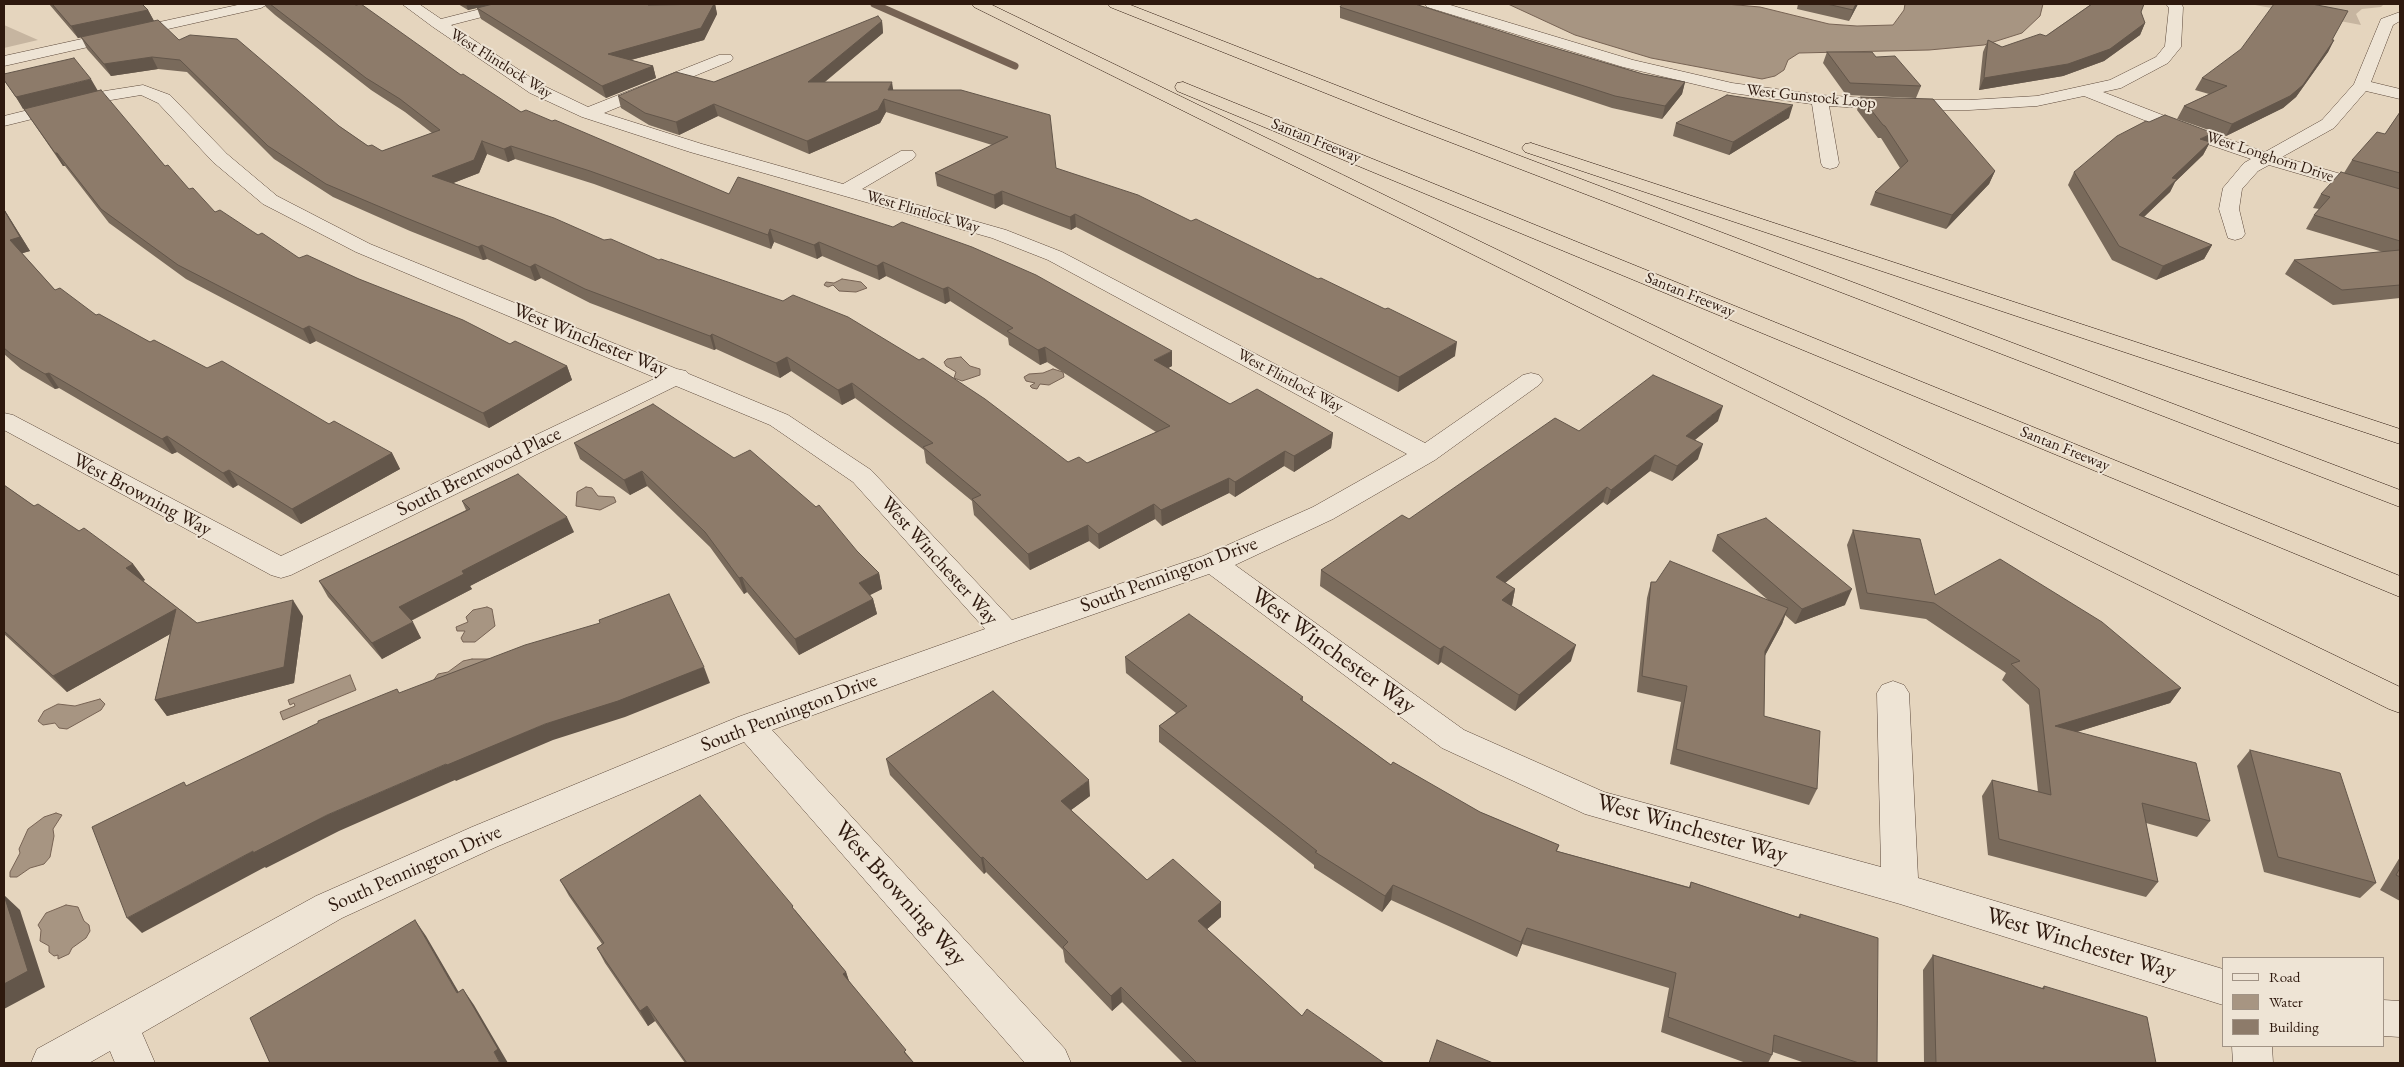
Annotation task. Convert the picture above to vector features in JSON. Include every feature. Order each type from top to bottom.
[{"type":"highway","name":"Santan Freeway","points":[[980,4],[2400,587]]},
{"type":"highway","points":[[980,4],[2400,701]]},
{"type":"highway","points":[[1116,4],[1777,231],[2400,437]]},
{"type":"highway","points":[[1116,4],[1418,123],[2400,499]]},
{"type":"street","points":[[194,4],[207,16]]},
{"type":"street","points":[[4,61],[261,4]]},
{"type":"street","name":"West Flintlock Way","points":[[409,4],[536,89],[588,114],[696,148],[998,234],[1055,256],[1426,454]]},
{"type":"street","points":[[438,24],[516,4]]},
{"type":"street","name":"West Gunstock Loop","points":[[1432,4],[1629,64],[1685,79],[1732,88],[1820,100],[1896,105],[1969,105],[2037,101],[2115,84],[2162,60],[2173,47],[2176,7],[2173,4]]},
{"type":"street","points":[[2235,234],[2229,209],[2233,188],[2251,167],[2328,124],[2362,85],[2386,22],[2399,16]]},
{"type":"street","points":[[588,114],[725,58]]},
{"type":"street","points":[[2362,85],[2400,94]]},
{"type":"street","name":"West Winchester Way","points":[[4,121],[106,96],[143,90],[164,99],[220,158],[270,200],[363,248],[678,376],[780,420],[862,476],[1006,633]]},
{"type":"street","name":"West Longhorn Drive","points":[[2085,91],[2190,132],[2266,158],[2400,197]]},
{"type":"street","points":[[1820,100],[1830,163]]},
{"type":"street","points":[[846,190],[907,155]]},
{"type":"street","name":"South Brentwood Place","points":[[281,568],[678,376]]},
{"type":"street","name":"South Pennington Drive","points":[[51,1063],[329,907],[484,837],[749,726],[1006,633],[1213,563],[1323,513],[1426,454],[1531,380]]},
{"type":"street","name":"West Browning Way","points":[[4,420],[128,488],[281,568]]},
{"type":"street","name":"West Winchester Way","points":[[1213,563],[1453,739],[1597,804],[1900,888],[2222,987]]},
{"type":"street","points":[[1893,693],[1900,888]]},
{"type":"street","name":"West Browning Way","points":[[749,726],[1051,1063]]},
{"type":"street","points":[[2384,1018],[2400,1019]]},
{"type":"street","points":[[119,1024],[135,1063]]},
{"type":"street","points":[[2252,1047],[2253,1063]]},
{"type":"shaded area","points":[[2250,4],[2384,4],[2381,7],[2362,9],[2356,14],[2361,25]]},
{"type":"shaded area","points":[[4,25],[38,40],[4,48]]},
{"type":"water","points":[[1508,4],[1726,4],[1760,7],[1829,24],[1857,26],[1893,25],[1904,10],[1905,4],[2043,4],[2040,16],[2022,33],[1984,45],[1929,50],[1799,53],[1788,60],[1784,70],[1775,76],[1762,79],[1651,58],[1575,35]]},
{"type":"water","points":[[842,279],[861,282],[867,288],[856,292],[839,291],[833,285],[828,287],[824,285],[826,282],[834,283]]},
{"type":"water","points":[[961,357],[970,366],[980,369],[980,375],[962,381],[954,378],[956,372],[946,366],[944,362],[947,359]]},
{"type":"water","points":[[1053,369],[1063,372],[1064,377],[1049,385],[1040,384],[1037,389],[1030,386],[1035,383],[1026,381],[1024,377],[1029,374],[1043,373]]},
{"type":"water","points":[[586,487],[592,488],[598,496],[614,497],[616,502],[600,510],[576,506],[577,492]]},
{"type":"water","points":[[487,607],[492,609],[495,626],[475,642],[463,642],[461,638],[465,631],[457,631],[456,627],[468,622],[466,617],[473,610]]},
{"type":"water","points":[[490,659],[433,681],[438,674],[448,672],[463,661]]},
{"type":"water","points":[[350,675],[356,690],[283,720],[280,712],[295,706],[294,703],[290,705],[288,700]]},
{"type":"water","points":[[100,699],[105,704],[101,710],[67,729],[59,728],[55,723],[43,725],[38,721],[44,711],[58,704],[75,706]]},
{"type":"water","points":[[56,813],[62,815],[53,829],[54,836],[50,857],[44,864],[30,868],[17,877],[10,877],[10,872],[20,853],[19,849],[28,829],[44,817]]},
{"type":"water","points":[[66,905],[78,907],[84,921],[89,925],[90,931],[86,938],[72,948],[69,954],[58,959],[58,955],[54,956],[49,952],[49,946],[40,941],[41,930],[38,925],[46,913]]},
{"type":"building","points":[[52,4],[142,4],[148,10],[71,26]]},
{"type":"building","points":[[270,4],[361,4],[461,75],[463,74],[521,112],[526,110],[552,121],[555,120],[729,194],[738,177],[893,227],[902,222],[972,247],[1036,275],[1172,351],[1154,360],[1230,404],[1257,389],[1333,433],[1294,456],[1285,451],[1235,482],[1229,478],[1161,510],[1154,504],[1098,534],[1088,525],[1028,554],[972,499],[981,495],[923,447],[933,443],[852,383],[838,390],[787,357],[776,363],[712,334],[710,336],[585,289],[535,264],[530,267],[482,245],[478,247],[326,184],[268,146],[180,60],[152,57],[104,64],[81,37],[158,20],[179,40],[190,35],[237,39],[339,126],[368,146],[372,145],[382,151],[440,130],[400,99],[366,78]],"holes":[[[482,141],[504,149],[511,146],[590,171],[768,235],[770,229],[814,245],[819,242],[877,266],[883,262],[943,289],[948,287],[1013,328],[1007,331],[1038,350],[1045,347],[1170,426],[1087,463],[1079,457],[1068,462],[985,399],[923,358],[919,360],[848,317],[793,295],[783,301],[661,259],[659,260],[611,239],[604,240],[554,218],[432,176],[474,160]]]},
{"type":"building","points":[[493,4],[714,4],[701,28],[608,54],[653,66],[602,86],[477,8]]},
{"type":"building","points":[[1342,4],[1415,4],[1643,74],[1685,82],[1665,106],[1615,96],[1340,7]]},
{"type":"building","points":[[1827,4],[1856,4],[1853,10]]},
{"type":"building","points":[[2092,4],[2144,4],[2141,12],[2145,23],[2110,49],[2068,64],[1984,78],[1988,40],[2002,47],[2040,34],[2046,36]]},
{"type":"building","points":[[2274,4],[2312,4],[2348,11],[2332,40],[2334,40],[2303,85],[2290,96],[2232,124],[2184,106],[2227,86],[2202,78],[2241,49]]},
{"type":"building","points":[[878,16],[882,21],[808,82],[892,82],[888,90],[961,90],[1050,115],[1056,168],[1138,195],[1191,221],[1196,219],[1318,279],[1321,278],[1385,309],[1388,308],[1457,342],[1399,377],[1075,214],[1070,217],[1002,191],[994,195],[935,173],[1008,137],[884,99],[878,110],[807,141],[714,104],[676,122],[645,113],[618,96],[676,72],[714,82]]},
{"type":"building","points":[[1827,52],[1872,52],[1876,57],[1895,56],[1921,86],[1850,83]]},
{"type":"building","points":[[74,58],[91,79],[16,97],[4,80],[4,74]]},
{"type":"building","points":[[101,90],[165,166],[168,165],[189,189],[193,188],[215,212],[220,210],[258,235],[262,233],[299,258],[307,255],[359,279],[463,320],[510,344],[515,341],[567,366],[483,413],[309,326],[303,329],[178,265],[101,209],[57,153],[55,153],[24,109]]},
{"type":"building","points":[[1727,95],[1793,105],[1733,142],[1676,123]]},
{"type":"building","points":[[1861,97],[1933,99],[1995,171],[1952,215],[1875,192],[1908,161],[1885,126]]},
{"type":"building","points":[[2400,112],[2400,173],[2352,160],[2377,132],[2385,134]]},
{"type":"building","points":[[2165,115],[2213,133],[2200,139],[2210,142],[2172,178],[2177,179],[2139,215],[2212,245],[2163,266],[2119,246],[2074,172],[2117,136],[2146,121],[2149,122]]},
{"type":"building","points":[[2341,172],[2400,189],[2400,241],[2314,215],[2330,197],[2321,194]]},
{"type":"building","points":[[4,210],[20,237],[10,240],[55,290],[60,288],[96,315],[99,314],[150,342],[154,340],[207,368],[222,361],[329,424],[334,421],[392,453],[292,509],[229,470],[223,473],[167,436],[162,439],[49,373],[45,374],[11,354],[4,348]]},
{"type":"building","points":[[2400,250],[2400,285],[2342,290],[2294,260]]},
{"type":"building","points":[[1653,375],[1723,406],[1686,436],[1703,444],[1677,466],[1655,455],[1611,490],[1607,487],[1496,577],[1515,589],[1502,600],[1576,645],[1519,695],[1444,646],[1440,649],[1321,570],[1402,515],[1409,519],[1555,418],[1579,431]]},
{"type":"building","points":[[653,404],[734,458],[750,450],[816,507],[819,505],[857,551],[879,573],[859,583],[873,599],[795,639],[742,577],[739,578],[705,532],[642,471],[624,480],[574,443]]},
{"type":"building","points":[[518,474],[567,517],[462,571],[464,574],[399,607],[413,622],[372,643],[319,581],[470,509],[462,501]]},
{"type":"building","points":[[4,485],[34,506],[38,504],[79,531],[84,528],[133,564],[126,568],[197,623],[293,600],[284,667],[155,700],[176,609],[53,676],[4,631]]},
{"type":"building","points":[[1766,518],[1852,589],[1802,609],[1717,535]]},
{"type":"building","points":[[1853,530],[1920,539],[1935,595],[2000,559],[2102,622],[2181,688],[2055,726],[2196,763],[2210,821],[2142,803],[2158,882],[1999,839],[1992,780],[2051,795],[2039,689],[2011,664],[2020,661],[1934,603],[1867,593]]},
{"type":"building","points":[[1670,561],[1788,608],[1765,651],[1764,716],[1820,731],[1817,789],[1676,749],[1687,686],[1642,676],[1651,582],[1656,582]]},
{"type":"building","points":[[669,594],[704,667],[618,701],[545,724],[327,815],[253,853],[253,851],[127,918],[92,827],[184,782],[186,786],[318,723],[318,721],[397,689],[399,693],[525,645],[600,623],[599,620]]},
{"type":"building","points":[[1189,614],[1303,697],[1300,699],[1391,765],[1393,762],[1480,812],[1559,845],[1556,851],[1690,888],[1691,882],[1800,918],[1800,914],[1878,938],[1877,1063],[1859,1063],[1774,1035],[1772,1055],[1668,1017],[1676,973],[1527,928],[1521,942],[1393,885],[1385,896],[1315,852],[1317,851],[1159,726],[1187,706],[1125,657]]},
{"type":"building","points":[[993,691],[1089,780],[1061,801],[1147,880],[1173,859],[1221,902],[1198,921],[1302,1016],[1307,1009],[1384,1063],[1197,1063],[1121,987],[1111,996],[1063,947],[1068,942],[983,857],[981,858],[886,759]]},
{"type":"building","points":[[2250,750],[2340,773],[2376,883],[2278,857]]},
{"type":"building","points":[[700,795],[846,972],[843,974],[906,1050],[904,1052],[914,1063],[687,1063],[647,1006],[640,1011],[597,948],[604,943],[560,880]]},
{"type":"building","points":[[2400,868],[2400,877],[2396,875]]},
{"type":"building","points":[[4,895],[28,971],[4,984]]},
{"type":"building","points":[[415,920],[457,993],[463,989],[498,1049],[494,1052],[500,1063],[270,1063],[250,1018]]},
{"type":"building","points":[[1933,955],[2044,989],[2044,986],[2147,1017],[2156,1063],[1936,1063]]},
{"type":"building","points":[[1437,1040],[1493,1063],[1429,1063]]},
{"type":"waterway","points":[[874,4],[1015,66]]}]
